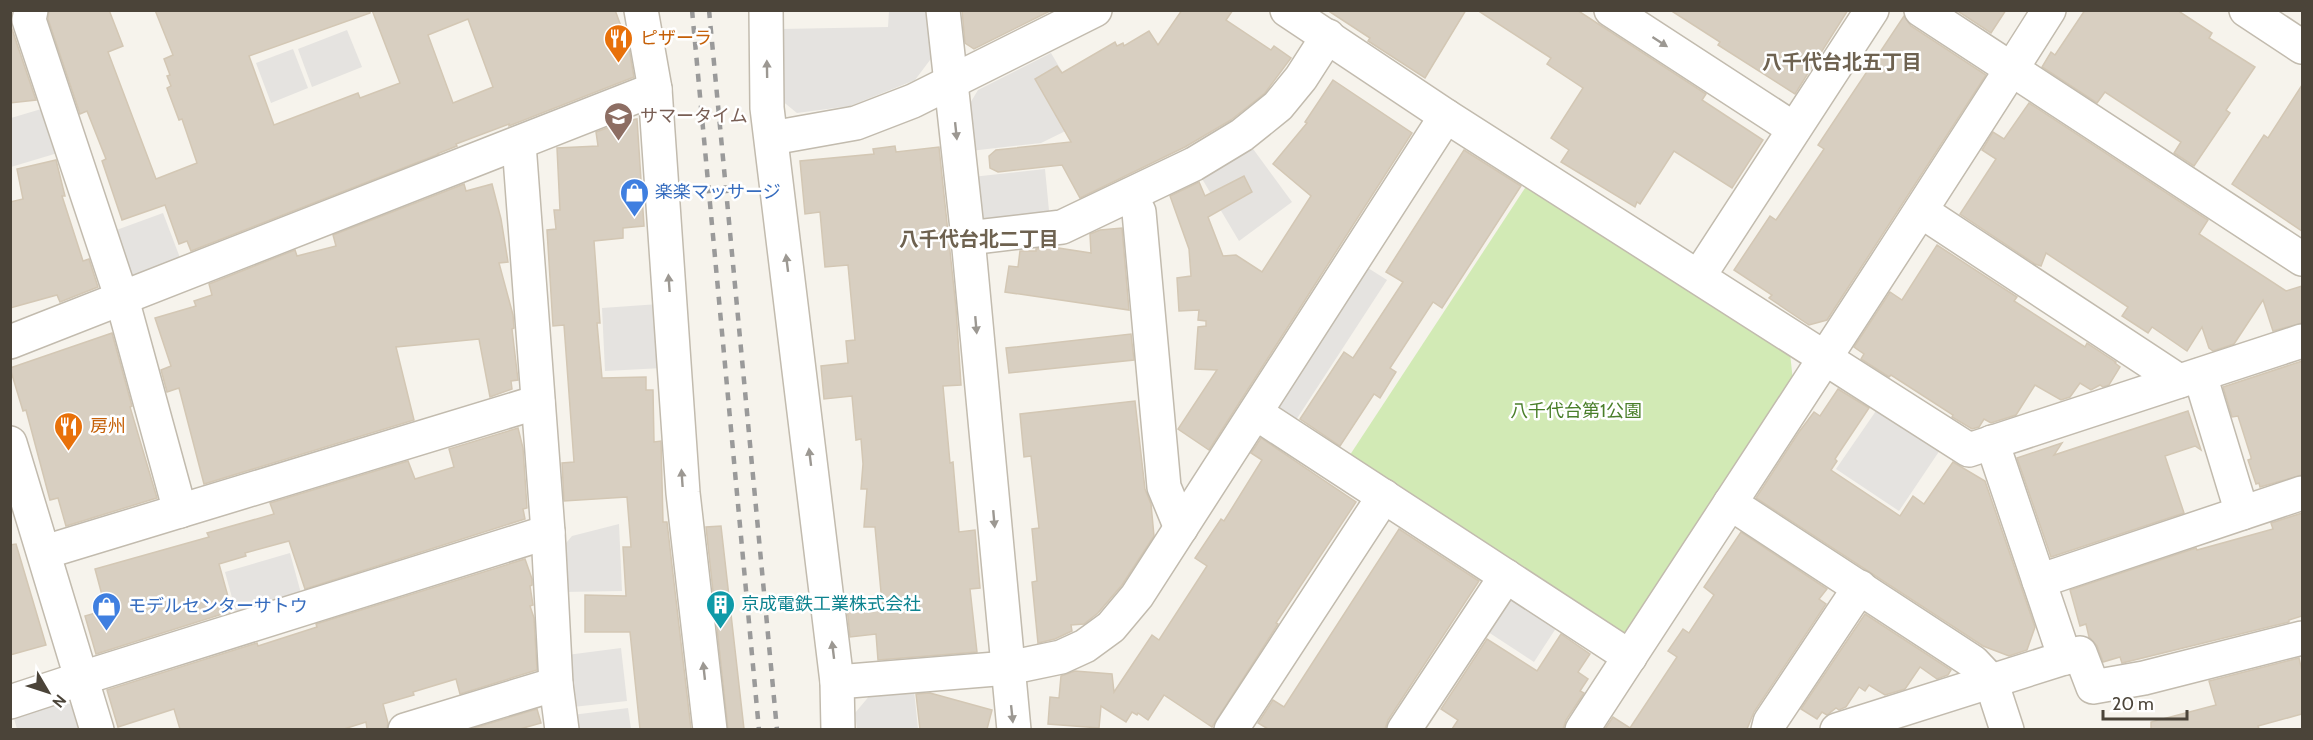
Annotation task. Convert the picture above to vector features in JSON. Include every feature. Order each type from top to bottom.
[{"type":"street","points":[[31,10],[29,20],[122,299],[180,511]]},
{"type":"street","points":[[641,10],[655,89],[684,493],[710,729]]},
{"type":"street","points":[[766,10],[767,108],[837,682],[838,729]]},
{"type":"street","points":[[943,10],[968,238],[1014,729]]},
{"type":"street","points":[[772,138],[856,123],[913,101],[1095,10]]},
{"type":"street","points":[[1287,10],[1446,116],[1969,450],[2302,341]]},
{"type":"street","points":[[1611,10],[1794,129]]},
{"type":"street","points":[[1699,276],[1872,10]]},
{"type":"street","points":[[1921,10],[2302,259]]},
{"type":"street","points":[[1582,729],[1824,356],[1921,212],[2049,10]]},
{"type":"street","points":[[2246,10],[2302,47]]},
{"type":"street","points":[[968,238],[1062,227],[1194,164],[1242,135],[1278,106],[1301,78],[1328,36]]},
{"type":"street","points":[[10,342],[655,89]]},
{"type":"street","points":[[837,682],[1008,668],[1073,652],[1111,627],[1137,596],[1446,116]]},
{"type":"street","points":[[519,144],[548,532],[556,684],[562,729]]},
{"type":"street","points":[[1130,195],[1139,212],[1164,487],[1181,528]]},
{"type":"street","points":[[1921,212],[2189,378],[2242,513]]},
{"type":"street","points":[[45,552],[538,402]]},
{"type":"street","points":[[1256,413],[1630,657]]},
{"type":"street","points":[[1992,442],[2065,658]]},
{"type":"street","points":[[10,443],[97,729]]},
{"type":"street","points":[[2039,581],[2302,493]]},
{"type":"street","points":[[1232,729],[1384,496]]},
{"type":"street","points":[[1730,503],[1973,662],[1991,681],[2007,729]]},
{"type":"street","points":[[10,702],[548,532]]},
{"type":"street","points":[[1404,729],[1506,576]]},
{"type":"street","points":[[1768,729],[1770,722],[1860,587]]},
{"type":"street","points":[[1838,729],[2080,653],[2093,687],[2144,678],[2302,638]]},
{"type":"street","points":[[405,729],[556,684]]},
{"type":"green space","name":"八千代台第1公園","points":[[1529,182],[1790,353],[1793,381],[1625,638],[1346,461]]},
{"type":"shaded area","points":[[889,11],[932,11],[936,52],[915,80],[850,106],[797,113],[781,100],[780,29],[888,27]]},
{"type":"shaded area","points":[[347,30],[362,67],[312,87],[298,49]]},
{"type":"shaded area","points":[[293,49],[308,88],[271,103],[256,63]]},
{"type":"shaded area","points":[[1051,53],[1090,119],[1041,143],[970,151],[966,110],[978,90]]},
{"type":"shaded area","points":[[48,107],[61,152],[11,167],[11,118]]},
{"type":"shaded area","points":[[1248,142],[1292,202],[1239,241],[1198,172]]},
{"type":"shaded area","points":[[1045,169],[1050,221],[980,228],[972,177]]},
{"type":"shaded area","points":[[163,213],[182,263],[137,280],[127,275],[111,232]]},
{"type":"shaded area","points":[[1368,268],[1387,280],[1296,420],[1278,408]]},
{"type":"shaded area","points":[[659,304],[663,368],[605,371],[602,308]]},
{"type":"shaded area","points":[[1878,408],[1940,450],[1899,511],[1836,469]]},
{"type":"shaded area","points":[[619,524],[622,591],[563,592],[561,549],[572,536]]},
{"type":"shaded area","points":[[290,553],[302,597],[237,616],[225,572]]},
{"type":"shaded area","points":[[1515,592],[1560,622],[1534,662],[1482,628]]},
{"type":"shaded area","points":[[621,648],[627,701],[573,707],[567,655]]},
{"type":"shaded area","points":[[914,690],[918,729],[857,729],[855,713],[871,694]]},
{"type":"shaded area","points":[[65,700],[71,705],[78,729],[17,729],[13,715]]},
{"type":"shaded area","points":[[628,708],[631,729],[573,729],[572,715]]},
{"type":"building","points":[[10,10],[11,26],[36,100],[10,103]]},
{"type":"building","points":[[49,10],[109,10],[123,46],[108,52],[156,179],[197,163],[182,119],[179,120],[167,88],[171,86],[167,76],[170,75],[164,59],[173,55],[155,10],[370,10],[370,13],[249,56],[274,125],[358,93],[360,98],[400,83],[372,10],[615,10],[629,48],[634,77],[509,126],[509,124],[456,144],[457,146],[437,154],[439,154],[191,251],[187,241],[179,244],[165,205],[122,220],[102,161],[106,159],[87,111],[80,114],[48,19]],"holes":[[[468,19],[493,87],[453,103],[428,35]]]},
{"type":"building","points":[[962,10],[1052,10],[974,49],[965,43]]},
{"type":"building","points":[[1182,10],[1233,10],[1226,20],[1271,50],[1274,46],[1291,58],[1265,93],[1231,120],[1185,147],[1080,198],[1062,165],[998,172],[990,168],[989,156],[996,150],[1071,142],[1035,79],[1057,66],[1062,73],[1115,42],[1117,46],[1123,43],[1124,46],[1149,31],[1158,45]]},
{"type":"building","points":[[1327,10],[1466,10],[1425,78],[1368,41],[1370,38]]},
{"type":"building","points":[[1477,10],[1577,10],[1706,94],[1702,100],[1763,140],[1732,188],[1674,151],[1640,204],[1637,202],[1635,207],[1561,162],[1569,150],[1551,138],[1583,88],[1547,64],[1551,58]]},
{"type":"building","points":[[1670,10],[1848,10],[1795,94],[1718,45],[1720,42]]},
{"type":"building","points":[[1956,10],[2006,10],[1991,33]]},
{"type":"building","points":[[2085,10],[2177,10],[2212,33],[2209,38],[2255,67],[2226,110],[2230,113],[2194,166],[2174,153],[2181,142],[2105,92],[2097,103],[2042,67],[2051,52],[2055,55]]},
{"type":"building","points":[[1904,16],[1911,26],[1986,75],[1827,320],[1809,325],[1769,298],[1772,295],[1734,270],[1770,216],[1776,220],[1824,149],[1818,145]]},
{"type":"building","points":[[1333,80],[1412,133],[1209,450],[1178,429],[1217,370],[1195,369],[1198,327],[1206,326],[1206,321],[1198,320],[1199,310],[1179,311],[1177,278],[1191,276],[1189,249],[1170,196],[1199,182],[1205,196],[1244,176],[1252,192],[1208,217],[1223,256],[1236,255],[1262,272],[1311,196],[1273,164],[1307,123],[1305,122]]},
{"type":"building","points":[[2302,85],[2302,231],[2232,184],[2264,135],[2268,138]]},
{"type":"building","points":[[2029,103],[2208,220],[2199,234],[2286,291],[2302,286],[2302,323],[2273,331],[2263,300],[2234,344],[2213,351],[2209,348],[2202,327],[2187,351],[2152,327],[2148,333],[2122,316],[2128,307],[2046,253],[2041,266],[2035,264],[1960,214],[1996,159],[1982,150],[1993,132],[2004,139]]},
{"type":"building","points":[[637,119],[644,226],[623,228],[623,238],[594,241],[600,323],[597,323],[602,378],[646,377],[646,390],[653,390],[654,442],[661,441],[663,522],[667,522],[691,729],[640,729],[630,632],[585,632],[585,595],[626,596],[623,547],[631,547],[627,497],[564,501],[562,463],[574,462],[564,325],[553,326],[547,230],[556,229],[554,210],[560,210],[557,148],[598,146],[596,132]]},
{"type":"building","points":[[895,146],[896,152],[939,147],[956,308],[961,385],[943,386],[950,463],[953,462],[959,532],[975,530],[980,588],[970,589],[977,652],[878,660],[876,634],[850,637],[847,607],[882,603],[875,527],[864,527],[867,489],[861,489],[863,464],[861,439],[856,440],[852,396],[824,399],[821,366],[848,363],[846,341],[855,340],[848,265],[825,267],[820,212],[805,214],[800,161],[874,154],[873,149]]},
{"type":"building","points":[[1464,150],[1521,186],[1442,308],[1433,302],[1390,368],[1396,372],[1380,398],[1374,394],[1340,446],[1300,419],[1344,352],[1353,358],[1403,282],[1386,272]]},
{"type":"building","points":[[56,160],[65,196],[62,196],[83,261],[89,259],[98,287],[60,302],[57,295],[10,308],[10,202],[23,199],[17,169]]},
{"type":"building","points":[[464,184],[466,191],[492,184],[501,219],[508,262],[499,263],[513,315],[514,328],[512,329],[518,380],[511,381],[512,389],[490,397],[479,339],[396,347],[414,420],[204,484],[179,388],[167,392],[161,370],[171,366],[155,318],[196,306],[194,301],[212,295],[209,284],[295,250],[297,256],[336,246],[333,235]]},
{"type":"building","points":[[1122,228],[1129,310],[1005,292],[1009,266],[1018,267],[1020,251],[1036,251],[1036,249],[1052,247],[1091,253],[1090,234],[1100,230]]},
{"type":"building","points":[[1937,245],[2017,297],[2014,301],[2085,347],[2087,343],[2116,362],[2120,367],[2109,385],[2103,387],[2100,385],[2091,390],[2080,383],[2070,397],[2061,400],[2035,385],[2016,415],[1991,423],[1984,419],[1979,427],[1972,429],[1891,375],[1889,377],[1861,359],[1864,354],[1854,347],[1890,292],[1902,300]]},
{"type":"building","points":[[112,333],[132,406],[130,407],[157,498],[66,526],[58,498],[50,500],[26,410],[23,411],[10,368]]},
{"type":"building","points":[[1131,334],[1134,360],[1009,373],[1006,348]]},
{"type":"building","points":[[2302,361],[2302,475],[2260,487],[2259,483],[2256,484],[2248,460],[2251,457],[2238,416],[2232,417],[2223,387]]},
{"type":"building","points":[[1838,389],[1869,408],[1835,459],[1837,461],[1831,470],[1900,516],[1913,496],[1924,504],[1953,462],[1985,481],[2035,627],[2027,650],[2009,656],[1983,646],[1756,498],[1814,412],[1820,416]]},
{"type":"building","points":[[1135,401],[1145,489],[1151,504],[1154,536],[1122,585],[1098,613],[1084,624],[1071,625],[1072,631],[1055,639],[1038,643],[1032,582],[1037,581],[1032,529],[1039,528],[1031,456],[1024,457],[1020,414]]},
{"type":"building","points":[[2188,411],[2201,450],[2195,446],[2165,456],[2184,513],[2051,557],[2017,458],[2062,443],[2054,455]]},
{"type":"building","points":[[518,428],[523,448],[527,508],[523,509],[525,519],[305,589],[289,541],[245,553],[246,556],[219,564],[232,611],[96,654],[85,616],[106,610],[95,569],[209,537],[207,533],[274,514],[270,503],[408,461],[415,479],[454,467],[449,449]]},
{"type":"building","points":[[1261,438],[1356,502],[1276,623],[1278,624],[1212,727],[1164,695],[1148,720],[1132,712],[1126,722],[1101,706],[1099,728],[1048,724],[1050,697],[1059,698],[1061,676],[1075,671],[1112,674],[1114,692],[1152,635],[1159,640],[1207,566],[1195,558],[1221,519],[1224,521],[1262,460],[1251,453]]},
{"type":"building","points":[[2302,513],[2302,616],[2289,620],[2289,622],[2122,663],[2120,657],[2103,662],[2097,646],[2089,637],[2086,624],[2080,626],[2070,590],[2196,548],[2197,550],[2273,529],[2271,523]]},
{"type":"building","name":"京成電鉄工業株式会社","points":[[721,526],[744,729],[728,729],[706,527]]},
{"type":"building","points":[[1399,529],[1479,581],[1388,720],[1385,729],[1268,729],[1258,723],[1273,700],[1284,707]]},
{"type":"building","points":[[1741,532],[1827,589],[1819,599],[1826,604],[1754,712],[1747,729],[1605,729],[1613,717],[1630,728],[1677,657],[1668,651],[1683,629],[1689,633],[1714,595],[1704,587]]},
{"type":"building","points":[[16,544],[46,645],[10,655],[10,545]]},
{"type":"building","points":[[525,559],[532,579],[530,586],[533,605],[530,606],[534,618],[537,670],[460,694],[456,679],[413,692],[414,695],[383,704],[388,723],[387,729],[367,729],[366,722],[344,729],[180,729],[174,709],[118,727],[107,690],[257,643],[258,646],[317,627],[316,624]]},
{"type":"building","points":[[1865,614],[1951,670],[1948,675],[1937,679],[1920,667],[1905,689],[1885,695],[1869,685],[1865,691],[1859,687],[1846,707],[1839,710],[1836,708],[1827,715],[1822,712],[1817,719],[1801,709]]},
{"type":"building","points":[[1561,634],[1590,654],[1578,672],[1588,679],[1580,691],[1584,693],[1566,720],[1563,729],[1452,729],[1458,720],[1441,709],[1487,639],[1537,671]]},
{"type":"building","points":[[2299,658],[2302,671],[2302,714],[2258,726],[2259,729],[2151,729],[2151,722],[2216,705],[2209,681]]},
{"type":"building","points":[[930,693],[992,710],[987,729],[920,729],[916,694]]},
{"type":"building","points":[[537,709],[541,723],[520,729],[471,729]]},
{"type":"railway","points":[[692,10],[759,730]]},
{"type":"railway","points":[[709,10],[777,730]]},
{"type":"place","name":"ピザーラ","points":[[619,64]]},
{"type":"place","name":"サマータイム","points":[[619,142]]},
{"type":"place","name":"楽楽マッサージ","points":[[634,218]]},
{"type":"place","name":"房州","points":[[69,452]]},
{"type":"place","name":"京成電鉄工業株式会社","points":[[720,630]]},
{"type":"place","name":"モデルセンターサトウ","points":[[107,632]]},
{"type":"district","name":"八千代台北五丁目","points":[[1842,62]]},
{"type":"district","name":"八千代台北二丁目","points":[[979,239]]}]
